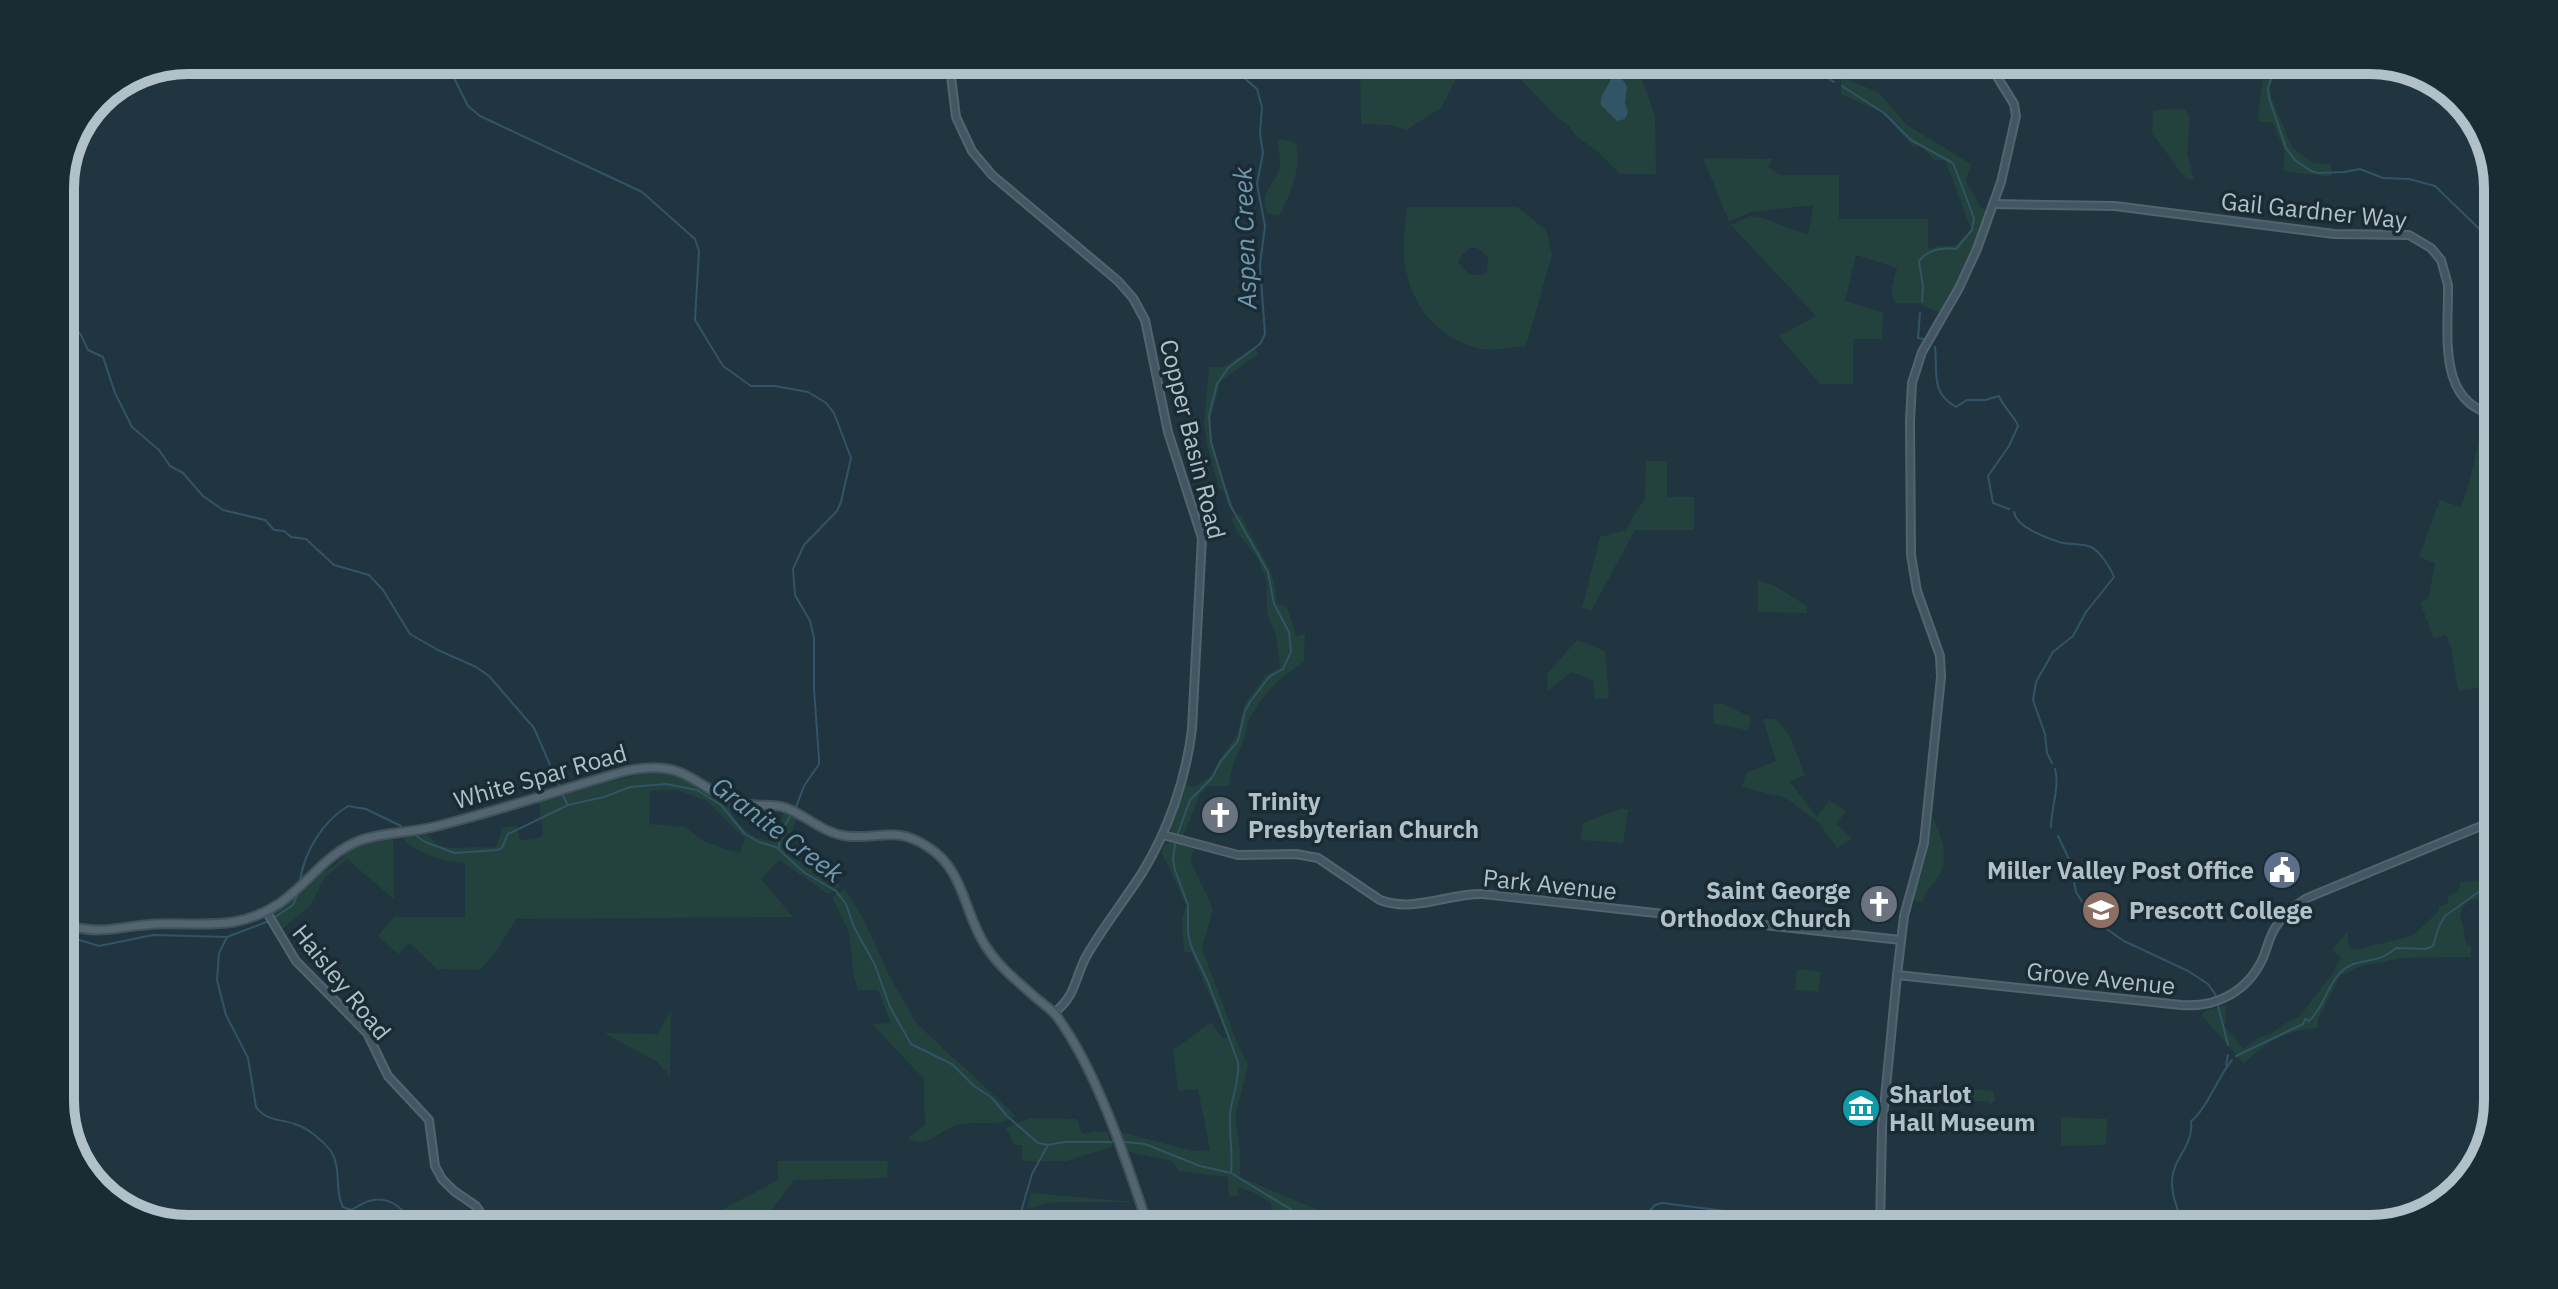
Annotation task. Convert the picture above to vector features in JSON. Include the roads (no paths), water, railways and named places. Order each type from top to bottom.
[{"type":"main road","name":"White Spar Road","points":[[74,926],[93,931],[149,924],[214,926],[243,919],[266,911],[297,889],[325,860],[363,839],[432,827],[626,771],[665,767],[684,772],[735,801],[787,808],[828,831],[845,836],[898,834],[914,838],[942,857],[957,879],[983,943],[996,961],[1054,1013],[1070,1037],[1102,1102],[1144,1215]]},
{"type":"street","name":"Copper Basin Road","points":[[951,74],[956,117],[972,151],[992,175],[1118,281],[1133,298],[1145,320],[1162,409],[1203,547],[1190,743],[1163,835],[1087,955],[1071,995],[1054,1013]]},
{"type":"street","points":[[1880,1215],[1882,1128],[1897,975],[1904,916],[1924,843],[1941,677],[1940,656],[1917,591],[1911,555],[1912,383],[1922,352],[1975,255],[1994,204],[2015,126],[2014,104],[1996,74]]},
{"type":"street","name":"Gail Gardner Way","points":[[1994,204],[2115,206],[2334,234],[2409,235],[2431,248],[2441,260],[2448,285],[2449,360],[2453,382],[2470,404],[2484,411]]},
{"type":"street","name":"Grove Avenue","points":[[1897,975],[2181,1005],[2211,1003],[2236,992],[2247,982],[2257,970],[2281,918],[2307,898],[2484,825]]},
{"type":"street","name":"Park Avenue","points":[[1163,835],[1238,855],[1296,854],[1318,858],[1390,904],[1426,903],[1464,893],[1483,894],[1901,940]]},
{"type":"street","name":"Haisley Road","points":[[266,911],[296,961],[367,1033],[388,1076],[429,1120],[435,1166],[442,1179],[476,1206],[482,1215]]},
{"type":"water","points":[[1609,74],[1619,74],[1627,86],[1625,103],[1628,112],[1625,119],[1617,121],[1601,105]]},
{"type":"waterway","points":[[452,74],[468,106],[480,116],[642,192],[695,239],[699,251],[695,320],[723,366],[751,386],[775,386],[808,392],[826,403],[834,413],[851,458],[841,502],[837,511],[804,545],[793,569],[795,595],[810,621],[814,638],[819,759],[796,807]]},
{"type":"waterway","name":"Aspen Creek","points":[[1178,833],[1190,800],[1211,779],[1238,741],[1250,702],[1269,677],[1283,669],[1291,652],[1289,632],[1274,604],[1268,572],[1230,505],[1211,442],[1209,416],[1217,384],[1228,368],[1260,344],[1265,334],[1260,265],[1265,226],[1257,184],[1263,153],[1260,134],[1262,107],[1257,89],[1240,74]]},
{"type":"waterway","points":[[1822,74],[1834,82]]},
{"type":"waterway","points":[[2274,74],[2268,88],[2269,98],[2286,148],[2295,160],[2318,173],[2360,169],[2383,178],[2409,179],[2435,186],[2484,233]]},
{"type":"waterway","points":[[1842,86],[1884,113],[1911,140],[1953,163],[1974,218],[1972,230],[1956,249],[1935,250],[1919,261],[1922,302]]},
{"type":"waterway","points":[[1920,313],[1918,338],[1923,339]]},
{"type":"waterway","points":[[74,327],[88,350],[103,357],[115,393],[132,427],[159,450],[170,466],[183,473],[203,496],[223,510],[265,520],[274,530],[306,539],[334,565],[369,575],[383,590],[410,634],[489,676],[534,728],[560,788]]},
{"type":"waterway","points":[[1935,347],[1937,382],[1948,401],[1956,407],[1967,400],[1999,396],[2017,423],[2009,446],[1988,476],[1993,503],[2009,509]]},
{"type":"waterway","points":[[2014,512],[2025,527],[2039,534],[2059,542],[2091,547],[2105,560],[2114,577],[2086,612],[2073,636],[2053,652],[2036,682],[2033,700],[2052,763]]},
{"type":"waterway","points":[[2051,827],[2055,769]]},
{"type":"waterway","name":"Granite Creek","points":[[415,835],[455,853],[497,850],[502,848],[508,834],[568,805],[630,787],[666,784],[697,790],[721,805],[745,834],[776,847],[805,873],[836,891],[846,904],[854,927],[875,965],[890,1007],[911,1044],[952,1064],[1038,1143],[1112,1142]]},
{"type":"waterway","points":[[562,794],[568,805]]},
{"type":"waterway","name":"Granite Creek","points":[[300,880],[316,838],[330,820],[348,806],[366,809],[401,826]]},
{"type":"waterway","points":[[779,848],[780,835],[790,816]]},
{"type":"waterway","points":[[2058,836],[2070,861],[2076,892],[2088,911],[2099,924],[2124,941],[2188,971],[2208,984],[2215,994],[2228,1045]]},
{"type":"waterway","name":"Aspen Creek","points":[[1175,844],[1173,859],[1188,905],[1191,946],[1238,1062],[1230,1114],[1231,1173]]},
{"type":"waterway","points":[[2236,1056],[2303,1024],[2305,1019],[2309,1021],[2335,978],[2353,964],[2381,957],[2396,948],[2426,949],[2433,946],[2445,916],[2484,888]]},
{"type":"waterway","name":"Granite Creek","points":[[274,918],[293,905],[299,891]]},
{"type":"waterway","name":"Granite Creek","points":[[74,938],[99,946],[153,935],[227,937],[269,921]]},
{"type":"waterway","points":[[227,937],[219,953],[217,980],[226,1015],[248,1058],[256,1107],[269,1117],[305,1128],[328,1147],[336,1165],[343,1207],[351,1210],[377,1199],[391,1202],[407,1215]]},
{"type":"waterway","points":[[2226,1065],[2228,1055]]},
{"type":"waterway","points":[[2180,1215],[2173,1193],[2173,1172],[2187,1145],[2191,1121],[2232,1060]]},
{"type":"waterway","name":"Granite Creek","points":[[1125,1142],[1145,1144],[1200,1166],[1231,1173],[1300,1215]]},
{"type":"waterway","points":[[1020,1215],[1032,1174],[1048,1145]]},
{"type":"waterway","name":"Granite Creek","points":[[1646,1215],[1655,1205],[1662,1203],[1741,1213]]},
{"type":"waterway","name":"Granite Creek","points":[[1760,1213],[1767,1215]]},
{"type":"place","name":"Trinity Presbyterian Church","points":[[1220,815]]},
{"type":"place","name":"Miller Valley Post Office","points":[[2282,870]]},
{"type":"place","name":"Saint George Orthodox Church","points":[[1879,904]]},
{"type":"place","name":"Prescott College","points":[[2101,910]]},
{"type":"place","name":"Sharlot Hall Museum","points":[[1861,1108]]}]
